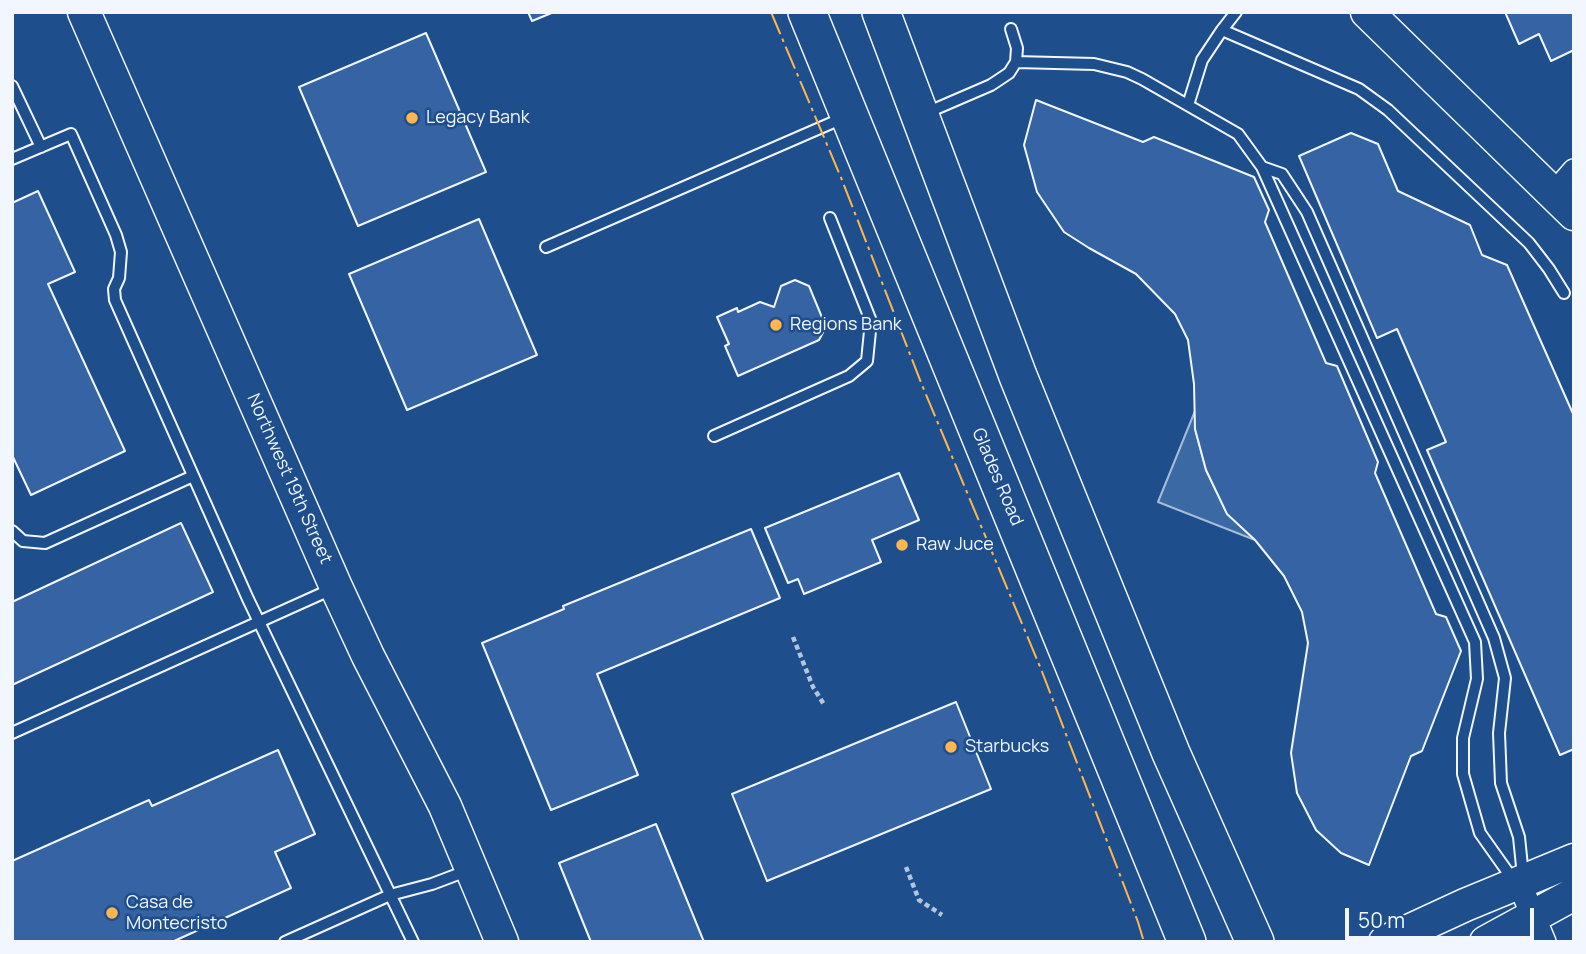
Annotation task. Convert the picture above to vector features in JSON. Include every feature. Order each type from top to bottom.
[{"type":"main road","name":"Glades Road","points":[[807,12],[1187,942]]},
{"type":"main road","points":[[881,12],[1023,389],[1160,728],[1255,942]]},
{"type":"street","name":"Northwest 19th Street","points":[[84,12],[336,587],[440,796],[502,942]]},
{"type":"street","points":[[1367,12],[1567,193]]},
{"type":"street","points":[[1486,942],[1574,860]]},
{"type":"street","points":[[1385,942],[1574,894]]},
{"type":"lane","points":[[1188,105],[1202,60],[1234,13]]},
{"type":"lane","points":[[921,116],[992,85],[1009,73],[1016,62],[1017,48],[1011,29]]},
{"type":"lane","points":[[1222,30],[1359,89],[1388,110],[1529,243],[1564,293]]},
{"type":"lane","points":[[1016,62],[1094,64],[1112,67],[1142,79],[1237,134],[1262,167],[1475,642],[1477,678],[1463,738],[1463,774],[1480,833],[1529,904]]},
{"type":"lane","points":[[12,86],[41,146]]},
{"type":"lane","points":[[546,247],[849,115]]},
{"type":"lane","points":[[12,159],[71,134],[116,234],[121,252],[119,278],[114,289],[115,300],[259,622],[412,942]]},
{"type":"lane","points":[[1262,167],[1282,174],[1307,212],[1494,638],[1505,678],[1499,733],[1502,783],[1519,837],[1529,904]]},
{"type":"lane","points":[[713,436],[849,376],[867,361],[871,321],[830,218]]},
{"type":"lane","points":[[12,531],[23,541],[46,543],[193,476]]},
{"type":"lane","points":[[12,733],[336,587]]},
{"type":"lane","points":[[285,942],[390,895],[432,884],[472,869]]},
{"type":"path","points":[[793,637],[813,687],[825,706]]},
{"type":"path","points":[[906,867],[919,900],[942,915]]},
{"type":"water","points":[[1195,411],[1195,429],[1206,470],[1227,513],[1255,540],[1158,502]]},
{"type":"building","points":[[528,12],[554,12],[532,21]]},
{"type":"building","points":[[1505,12],[1574,12],[1574,50],[1551,61],[1539,34],[1519,44]]},
{"type":"building","points":[[426,33],[486,172],[358,226],[299,87]]},
{"type":"building","points":[[1036,100],[1143,142],[1154,137],[1254,177],[1269,210],[1265,222],[1326,363],[1337,366],[1378,462],[1375,473],[1436,614],[1446,617],[1461,651],[1422,751],[1411,756],[1369,865],[1341,853],[1316,830],[1297,793],[1291,753],[1308,643],[1302,612],[1284,576],[1255,540],[1227,514],[1206,470],[1195,429],[1194,384],[1188,340],[1175,314],[1136,274],[1064,232],[1037,192],[1024,145]]},
{"type":"building","points":[[1351,133],[1378,144],[1398,191],[1470,225],[1482,255],[1507,265],[1574,416],[1574,749],[1560,755],[1427,450],[1446,442],[1397,329],[1377,338],[1299,156]]},
{"type":"building","points":[[38,191],[75,272],[48,284],[125,451],[31,495],[12,455],[12,203]]},
{"type":"building","points":[[479,219],[537,355],[407,410],[349,274]]},
{"type":"building","points":[[795,280],[809,286],[826,327],[819,340],[738,376],[725,346],[729,344],[717,317],[737,308],[738,312],[760,302],[774,307],[781,286]]},
{"type":"building","points":[[899,473],[919,520],[872,540],[881,562],[804,594],[798,579],[788,583],[765,528]]},
{"type":"building","points":[[181,523],[213,592],[12,685],[12,602]]},
{"type":"building","points":[[751,529],[780,598],[597,674],[638,775],[551,810],[482,643],[564,609],[563,606]]},
{"type":"building","points":[[956,702],[991,789],[767,881],[732,794]]},
{"type":"building","points":[[278,750],[315,834],[275,852],[291,888],[172,942],[12,942],[12,861],[149,800],[152,806]]},
{"type":"building","points":[[656,824],[704,942],[591,942],[559,863]]},
{"type":"power","points":[[771,12],[842,180],[922,385],[1041,669],[1144,942]]},
{"type":"place","name":"Legacy Bank","points":[[412,118]]},
{"type":"place","name":"Regions Bank","points":[[776,325]]},
{"type":"place","name":"Raw Juce","points":[[902,545]]},
{"type":"place","name":"Starbucks","points":[[951,747]]},
{"type":"place","name":"Casa de Montecristo","points":[[112,913]]}]
